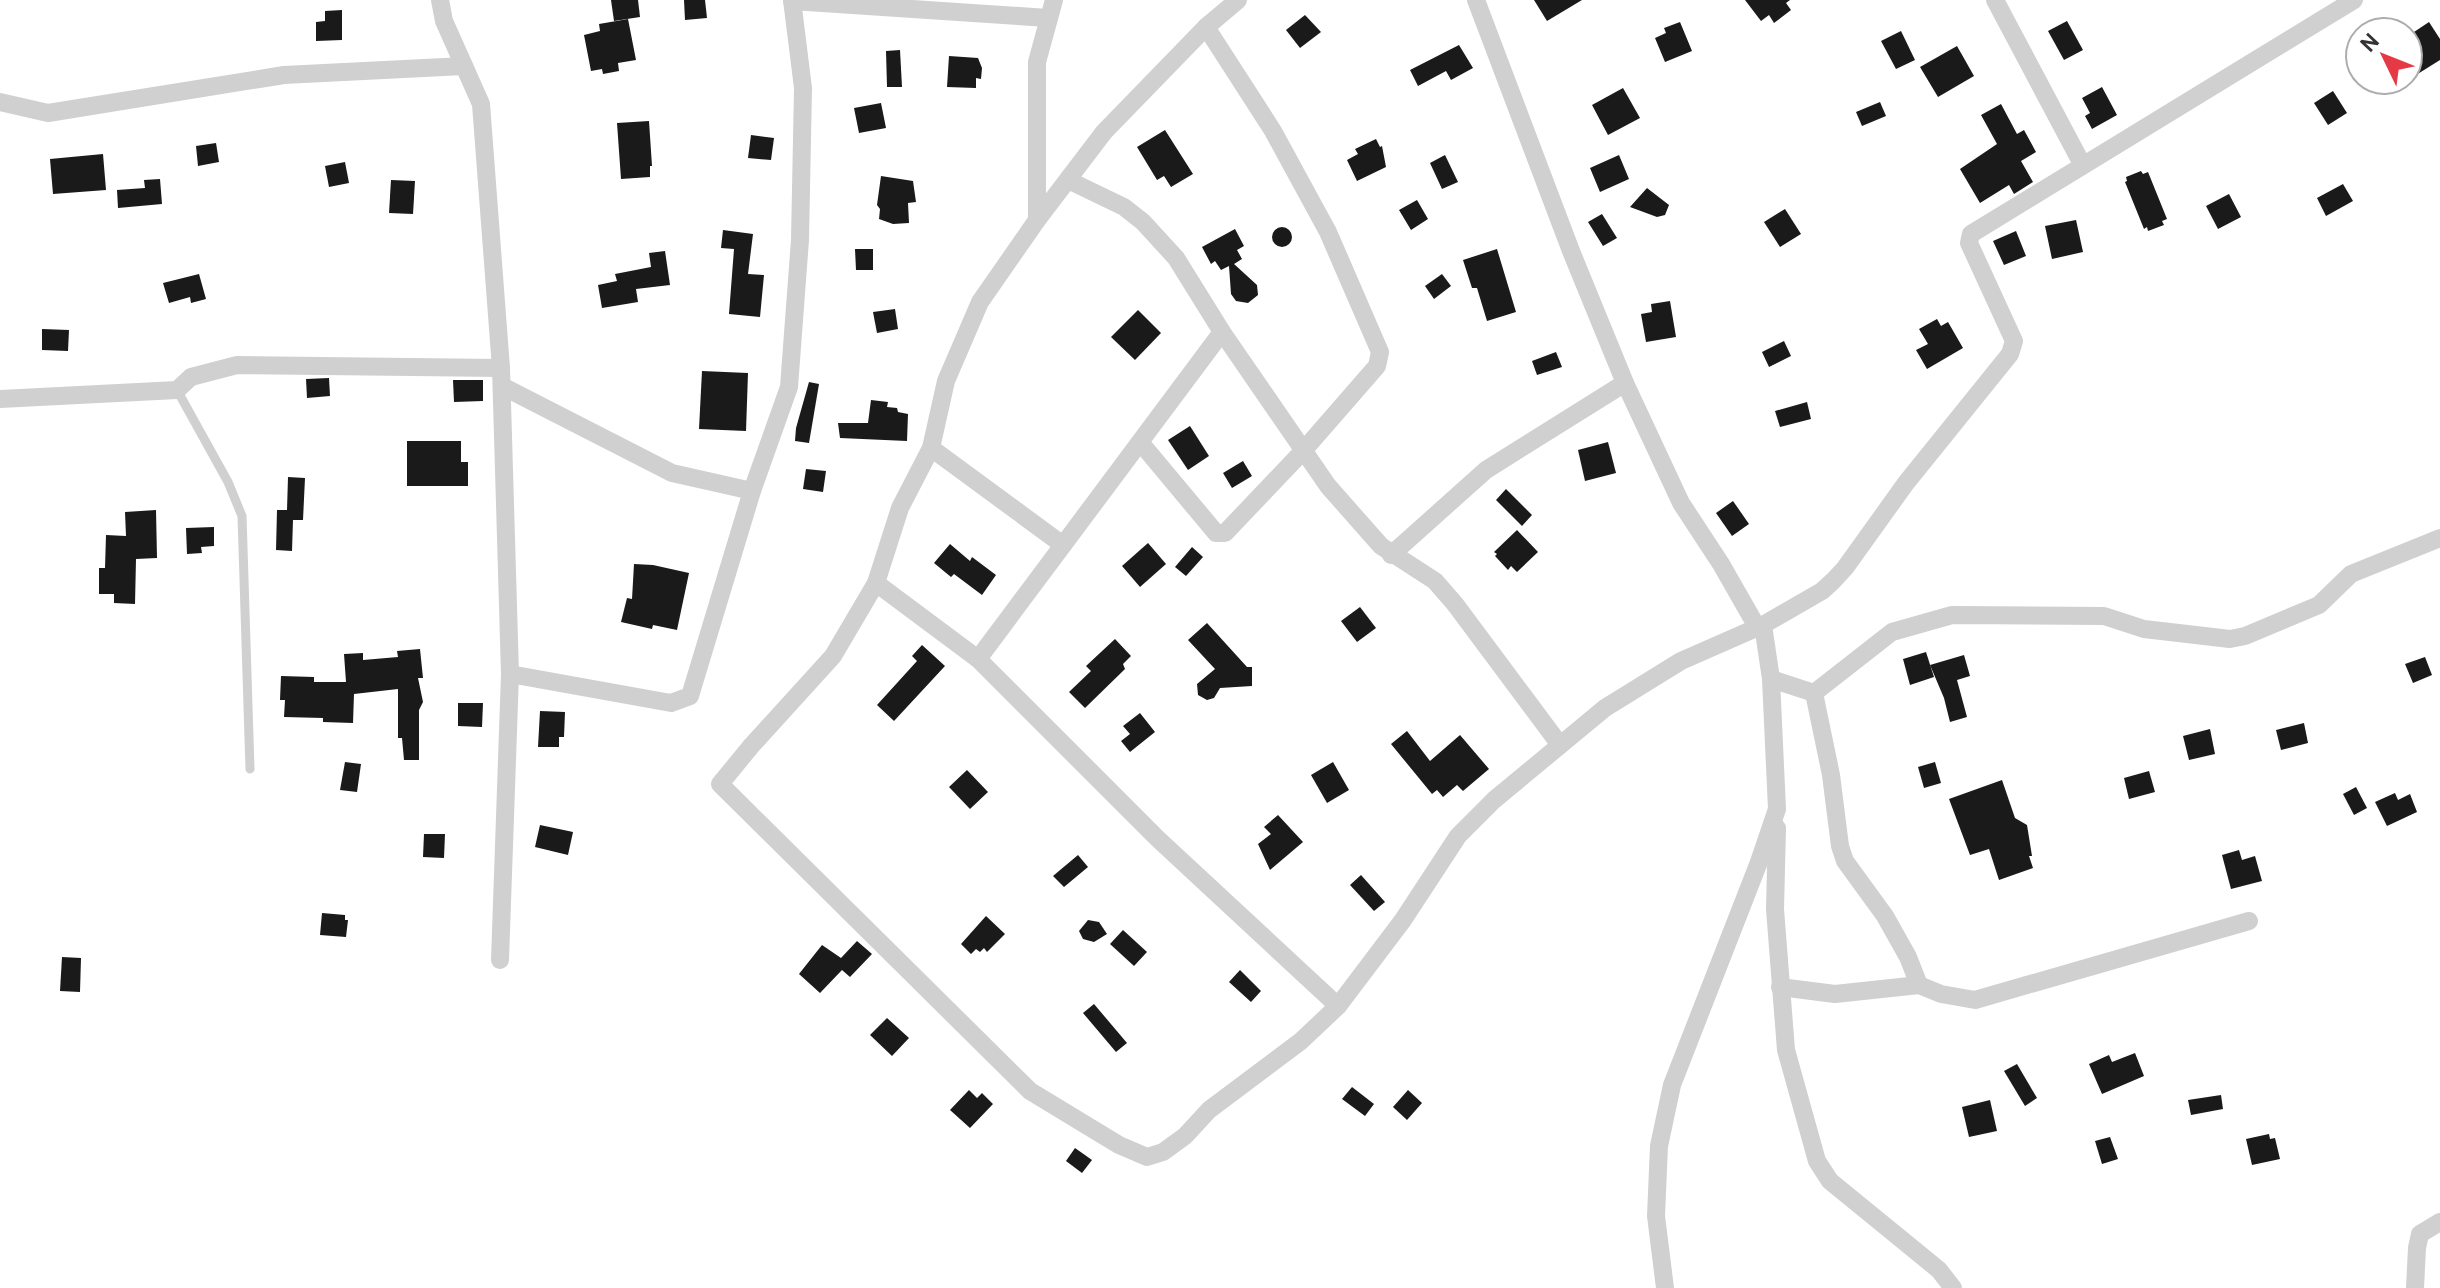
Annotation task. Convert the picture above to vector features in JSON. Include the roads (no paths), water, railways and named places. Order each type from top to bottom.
[{"type":"street","points":[[440,0],[444,21],[481,104],[501,377],[510,674],[500,960]]},
{"type":"street","points":[[1238,0],[1206,27],[1104,132],[980,302],[946,381],[931,448],[900,508],[876,583],[833,656],[720,784],[1030,1091],[1119,1145],[1147,1157],[1163,1152],[1185,1136],[1209,1110],[1301,1041],[1338,1006],[1403,920],[1458,836],[1494,800],[1605,708],[1681,661],[1760,626],[1822,591],[1845,568],[1906,483],[2010,354],[2014,341],[1969,243],[1971,234],[2354,0]]},
{"type":"street","points":[[1476,0],[1565,237],[1625,383],[1681,503],[1760,626],[1771,679],[1777,809],[1775,909],[1786,1050],[1817,1161],[1830,1181],[1939,1270],[1953,1288]]},
{"type":"street","points":[[1995,0],[2082,164]]},
{"type":"street","points":[[510,674],[671,703],[690,696],[752,491],[789,387],[800,240],[803,88],[792,1],[1051,9],[1037,62],[1037,220]]},
{"type":"street","points":[[1140,442],[1220,535],[1303,451],[1377,366],[1380,352],[1328,232],[1273,131],[1206,27]]},
{"type":"street","points":[[0,102],[48,113],[284,75],[464,66]]},
{"type":"street","points":[[1068,180],[1124,207],[1143,222],[1176,258],[1222,332],[1328,486],[1391,555],[1435,581],[1560,745]]},
{"type":"street","points":[[978,659],[1222,332]]},
{"type":"street","points":[[0,399],[177,390],[191,377],[237,365],[501,377],[672,473],[752,491]]},
{"type":"street","points":[[1391,555],[1486,470],[1625,383]]},
{"type":"street","points":[[931,448],[1063,545]]},
{"type":"street","points":[[1814,693],[1892,632],[1952,615],[2104,616],[2144,629],[2230,639],[2245,636],[2319,605],[2351,574],[2440,538]]},
{"type":"street","points":[[876,583],[978,659],[1158,839],[1338,1006]]},
{"type":"street","points":[[1771,679],[1814,693]]},
{"type":"street","points":[[1814,693],[1845,861],[1885,916],[1908,957],[1919,985]]},
{"type":"street","points":[[1665,1288],[1656,1216],[1659,1146],[1672,1085],[1777,809]]},
{"type":"street","points":[[1780,987],[1835,994],[1919,985],[1941,994],[1975,1000],[2249,921]]},
{"type":"street","points":[[2415,1288],[2420,1234],[2440,1222]]},
{"type":"lane","points":[[177,390],[228,482],[242,516],[250,769]]}]
